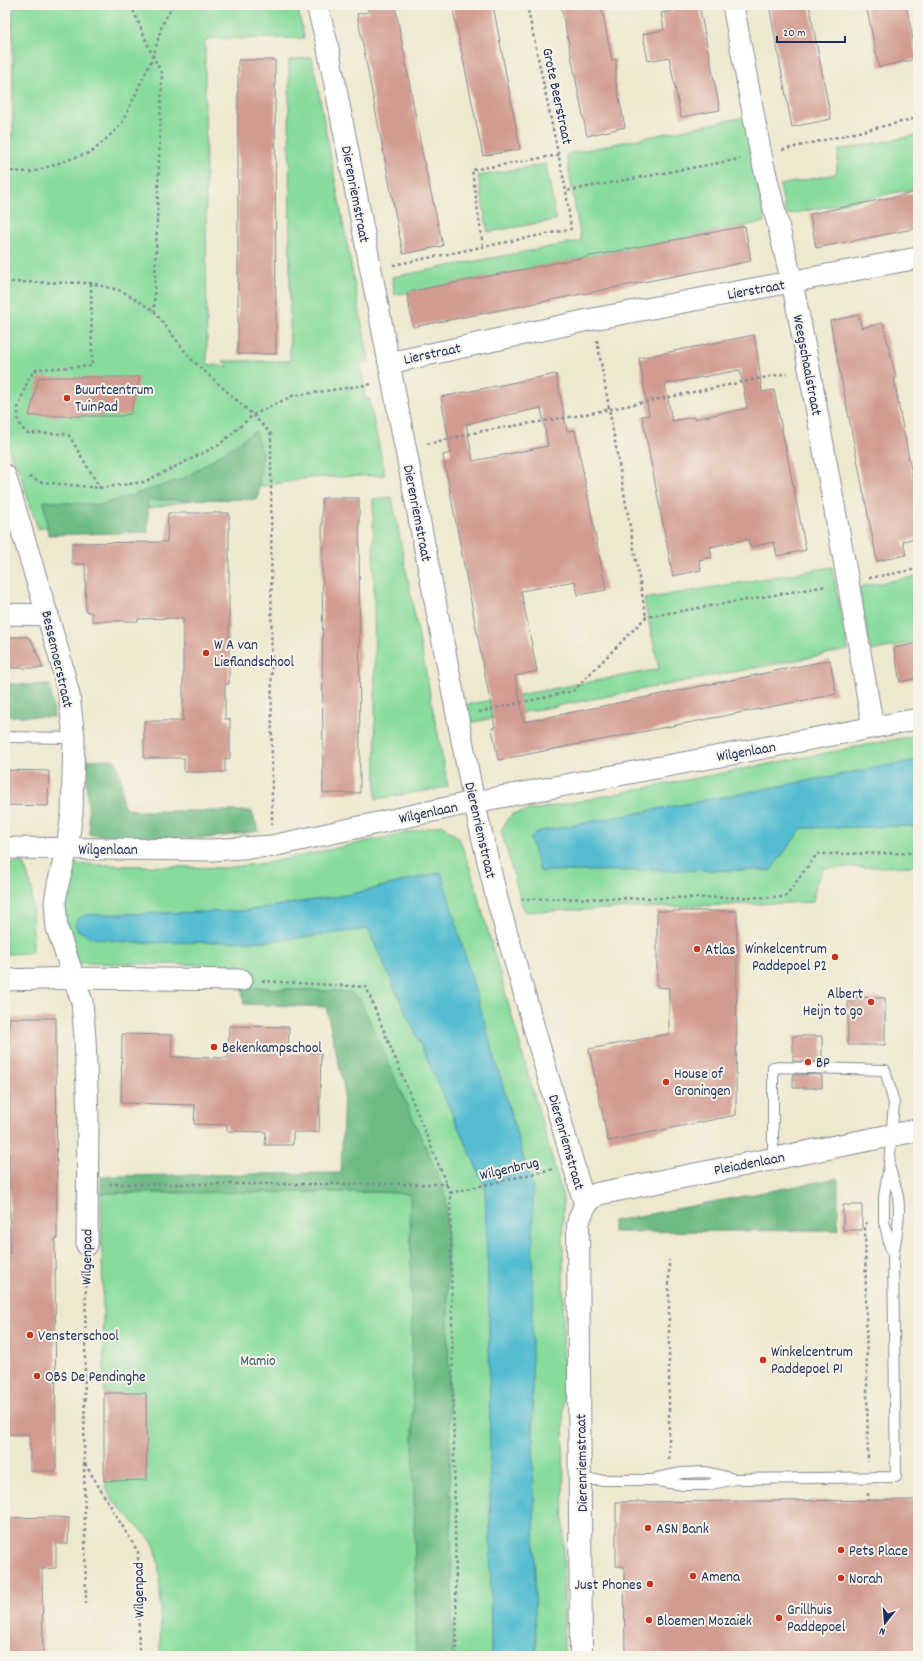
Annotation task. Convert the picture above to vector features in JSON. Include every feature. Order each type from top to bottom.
[{"type":"street","name":"Dierenriemstraat","points":[[317,5],[327,43],[474,802],[497,899],[585,1205],[580,1215],[578,1225],[582,1656]]},
{"type":"street","name":"Weegschaalstraat","points":[[733,5],[761,155],[792,282],[809,368],[873,728]]},
{"type":"street","name":"Lierstraat","points":[[390,372],[593,319],[918,258]]},
{"type":"street","name":"Bessemoerstraat","points":[[14,474],[69,695],[74,738],[72,813],[67,849]]},
{"type":"street","points":[[5,614],[48,615]]},
{"type":"street","name":"Wilgenlaan","points":[[5,848],[212,850],[272,846],[474,802],[918,719]]},
{"type":"street","name":"Wilgenpad","points":[[67,849],[58,884],[56,915],[57,928],[76,978],[82,1002],[88,1117],[87,1245]]},
{"type":"street","points":[[5,980],[76,978],[242,980]]},
{"type":"street","name":"Pleiadenlaan","points":[[585,1205],[596,1194],[918,1130]]},
{"type":"lane","points":[[5,738],[74,738]]},
{"type":"lane","points":[[773,1159],[772,1066],[885,1070],[894,1103],[889,1166],[884,1197],[884,1221],[893,1257]]},
{"type":"lane","points":[[581,1480],[651,1480],[682,1485],[701,1485],[735,1479],[896,1477],[893,1257],[898,1221],[898,1196],[889,1166]]},
{"type":"lane","points":[[651,1480],[682,1473],[706,1472],[735,1479]]},
{"type":"path","points":[[5,132],[8,132],[9,5]]},
{"type":"path","points":[[131,5],[153,57],[162,73],[154,311]]},
{"type":"path","points":[[5,171],[32,172],[92,152],[121,125],[153,57],[162,25],[174,5]]},
{"type":"path","name":"Grote Beerstraat","points":[[483,246],[571,229],[559,155],[527,5]]},
{"type":"path","points":[[566,191],[761,155],[918,118]]},
{"type":"path","points":[[371,270],[483,246],[472,170],[559,155]]},
{"type":"path","points":[[5,282],[91,283],[122,291],[154,311],[191,359],[253,414],[271,434],[272,846]]},
{"type":"path","points":[[91,283],[92,366],[37,368],[29,377],[18,408],[18,420],[26,433],[68,434],[100,488]]},
{"type":"path","points":[[593,319],[646,617]]},
{"type":"path","points":[[405,449],[482,431],[609,409],[809,368]]},
{"type":"path","points":[[14,474],[41,482],[100,488],[144,482],[219,445],[253,414],[292,396],[390,372]]},
{"type":"path","points":[[457,718],[572,691],[646,617],[918,569]]},
{"type":"path","points":[[497,899],[785,897],[817,854],[918,853]]},
{"type":"path","points":[[242,980],[366,987],[450,1193],[457,1656]]},
{"type":"path","name":"Wilgenbrug","points":[[450,1193],[573,1164]]},
{"type":"path","points":[[87,1184],[446,1184]]},
{"type":"path","points":[[868,1218],[866,1225],[868,1501]]},
{"type":"path","name":"Wilgenpad","points":[[87,1245],[84,1462],[138,1552],[139,1656]]},
{"type":"path","points":[[669,1260],[669,1476]]},
{"type":"path","points":[[84,1462],[86,1603]]},
{"type":"green space","points":[[13,5],[297,5],[304,38],[208,39],[205,41],[207,364],[228,367],[223,361],[290,361],[289,60],[312,57],[369,361],[361,362],[365,399],[369,399],[385,475],[308,478],[38,529],[16,461],[12,459],[5,436],[5,135],[13,135]]},
{"type":"green space","points":[[744,117],[765,222],[395,295],[392,277],[581,241],[566,154]]},
{"type":"green space","points":[[918,135],[918,188],[786,215],[780,185],[836,174],[839,150]]},
{"type":"green space","points":[[546,164],[556,220],[488,232],[478,176]]},
{"type":"green space","points":[[255,431],[262,452],[258,499],[148,500],[148,532],[48,535],[44,501],[101,505],[185,478]]},
{"type":"green space","points":[[392,497],[448,787],[376,799],[373,499]]},
{"type":"green space","points":[[832,567],[848,650],[468,723],[465,705],[659,669],[644,599]]},
{"type":"green space","points":[[918,576],[918,641],[871,651],[859,587]]},
{"type":"green space","points":[[5,684],[50,685],[54,717],[5,716]]},
{"type":"green space","points":[[918,735],[918,760],[537,832],[540,871],[771,870],[802,828],[918,826],[918,866],[823,868],[816,884],[813,902],[524,912],[501,830],[512,814]]},
{"type":"green space","points":[[111,759],[116,761],[118,766],[122,787],[122,803],[126,808],[138,811],[251,811],[259,831],[209,838],[139,838],[90,835],[85,760]]},
{"type":"green space","points":[[442,825],[459,838],[470,868],[563,1197],[564,1656],[536,1656],[532,1365],[441,872],[353,894],[243,911],[87,915],[89,937],[135,943],[273,941],[368,929],[485,1186],[489,1311],[491,1656],[453,1656],[446,1198],[350,992],[242,987],[240,965],[72,963],[55,895],[63,864],[225,868],[272,862]]},
{"type":"green space","points":[[5,862],[24,863],[32,889],[33,951],[29,953],[5,954]]},
{"type":"green space","points":[[242,987],[350,992],[360,999],[436,1171],[446,1198],[453,1656],[416,1656],[410,1194],[379,1192],[101,1193],[101,1176],[341,1173],[344,1087],[326,1007],[244,1004]]},
{"type":"green space","points":[[838,1178],[838,1230],[613,1232],[613,1221]]},
{"type":"green space","name":"Mamio","points":[[379,1192],[411,1194],[416,1656],[160,1656],[160,1579],[156,1551],[153,1543],[114,1501],[106,1487],[101,1193]]},
{"type":"water","points":[[918,760],[918,826],[802,828],[771,870],[540,871],[530,838],[537,832]]},
{"type":"water","points":[[441,872],[533,1190],[532,1365],[536,1656],[491,1656],[489,1311],[485,1186],[368,929],[273,941],[135,943],[89,937],[78,930],[75,925],[78,918],[87,915],[243,911],[353,894]]},
{"type":"building","points":[[367,5],[395,5],[424,162],[443,246],[403,254],[357,14],[369,12]]},
{"type":"building","points":[[452,5],[493,5],[520,149],[483,156]]},
{"type":"building","points":[[561,5],[601,5],[612,60],[616,59],[616,83],[625,127],[587,136]]},
{"type":"building","points":[[672,5],[699,5],[720,110],[681,117],[669,57],[648,61],[643,34],[664,30],[661,13],[673,11]]},
{"type":"building","points":[[769,5],[809,5],[831,119],[792,127]]},
{"type":"building","points":[[866,5],[906,5],[917,59],[879,67]]},
{"type":"building","points":[[238,60],[275,60],[276,354],[238,354]]},
{"type":"building","points":[[918,192],[918,228],[816,248],[810,214]]},
{"type":"building","points":[[745,226],[751,261],[413,327],[407,292]]},
{"type":"building","points":[[859,315],[861,328],[883,323],[896,378],[894,378],[918,505],[918,538],[903,541],[906,555],[877,561],[830,321]]},
{"type":"building","points":[[754,335],[762,392],[774,390],[806,550],[777,556],[774,542],[750,547],[748,539],[710,547],[712,557],[699,560],[701,570],[673,576],[642,416],[649,415],[639,358]],"holes":[[[740,370],[747,408],[694,419],[694,417],[672,421],[665,384]]]},
{"type":"building","points":[[556,374],[567,431],[575,430],[606,590],[578,595],[575,581],[521,591],[537,671],[515,676],[524,722],[830,660],[836,694],[498,760],[492,728],[495,727],[443,455],[451,453],[441,397]],"holes":[[[541,408],[548,446],[473,461],[466,424]]]},
{"type":"building","points":[[39,377],[140,377],[130,415],[29,416]]},
{"type":"building","points":[[322,498],[359,498],[360,793],[323,793]]},
{"type":"building","name":"W A van Lieflandschool","points":[[168,513],[229,513],[229,684],[225,684],[225,719],[230,719],[230,758],[225,759],[225,772],[184,772],[184,758],[144,758],[144,721],[183,721],[183,618],[138,619],[138,621],[92,621],[92,613],[86,611],[85,564],[72,564],[72,543],[167,542]]},
{"type":"building","points":[[5,637],[27,637],[32,641],[43,668],[5,668]]},
{"type":"building","points":[[918,643],[918,678],[900,682],[894,648]]},
{"type":"building","points":[[5,770],[49,771],[48,806],[5,805]]},
{"type":"building","name":"House of Groningen","points":[[657,911],[737,911],[736,1115],[608,1141],[589,1049],[669,1034],[669,988],[657,987]]},
{"type":"building","points":[[848,997],[885,998],[885,1045],[848,1045]]},
{"type":"building","points":[[9,1018],[56,1018],[56,1471],[30,1471],[30,1434],[5,1434],[5,1253],[10,1253]]},
{"type":"building","points":[[229,1026],[289,1027],[288,1053],[321,1053],[319,1132],[293,1132],[293,1145],[265,1145],[266,1132],[227,1131],[227,1125],[194,1124],[195,1105],[121,1103],[122,1034],[172,1035],[171,1057],[228,1058]]},
{"type":"building","points":[[793,1036],[822,1036],[822,1062],[793,1061]]},
{"type":"building","points":[[793,1074],[822,1075],[822,1088],[793,1088]]},
{"type":"building","points":[[843,1205],[862,1205],[862,1230],[843,1230]]},
{"type":"building","points":[[104,1393],[146,1393],[147,1480],[104,1481]]},
{"type":"building","points":[[918,1500],[918,1656],[625,1656],[624,1566],[616,1566],[616,1502]]},
{"type":"building","points":[[5,1518],[69,1518],[68,1544],[56,1544],[56,1568],[42,1569],[43,1656],[5,1656]]},
{"type":"place","name":"Buurtcentrum TuinPad","points":[[67,398]]},
{"type":"place","name":"W A van Lieflandschool","points":[[206,653]]},
{"type":"place","name":"Atlas","points":[[697,949]]},
{"type":"place","name":"Winkelcentrum Paddepoel P2","points":[[835,957]]},
{"type":"place","name":"Albert Heijn to go","points":[[871,1002]]},
{"type":"place","name":"Bekenkampschool","points":[[214,1047]]},
{"type":"place","name":"BP","points":[[808,1062]]},
{"type":"place","name":"House of Groningen","points":[[666,1082]]},
{"type":"place","name":"Vensterschool","points":[[30,1335]]},
{"type":"place","name":"Winkelcentrum Paddepoel P1","points":[[763,1360]]},
{"type":"place","name":"OBS De Pendinghe","points":[[37,1376]]},
{"type":"place","name":"ASN Bank","points":[[648,1528]]},
{"type":"place","name":"Pets Place","points":[[841,1550]]},
{"type":"place","name":"Amena","points":[[693,1576]]},
{"type":"place","name":"Norah","points":[[841,1578]]},
{"type":"place","name":"Just Phones","points":[[650,1584]]},
{"type":"place","name":"Grillhuis Paddepoel","points":[[779,1618]]},
{"type":"place","name":"Bloemen Mozaiek","points":[[649,1620]]}]
